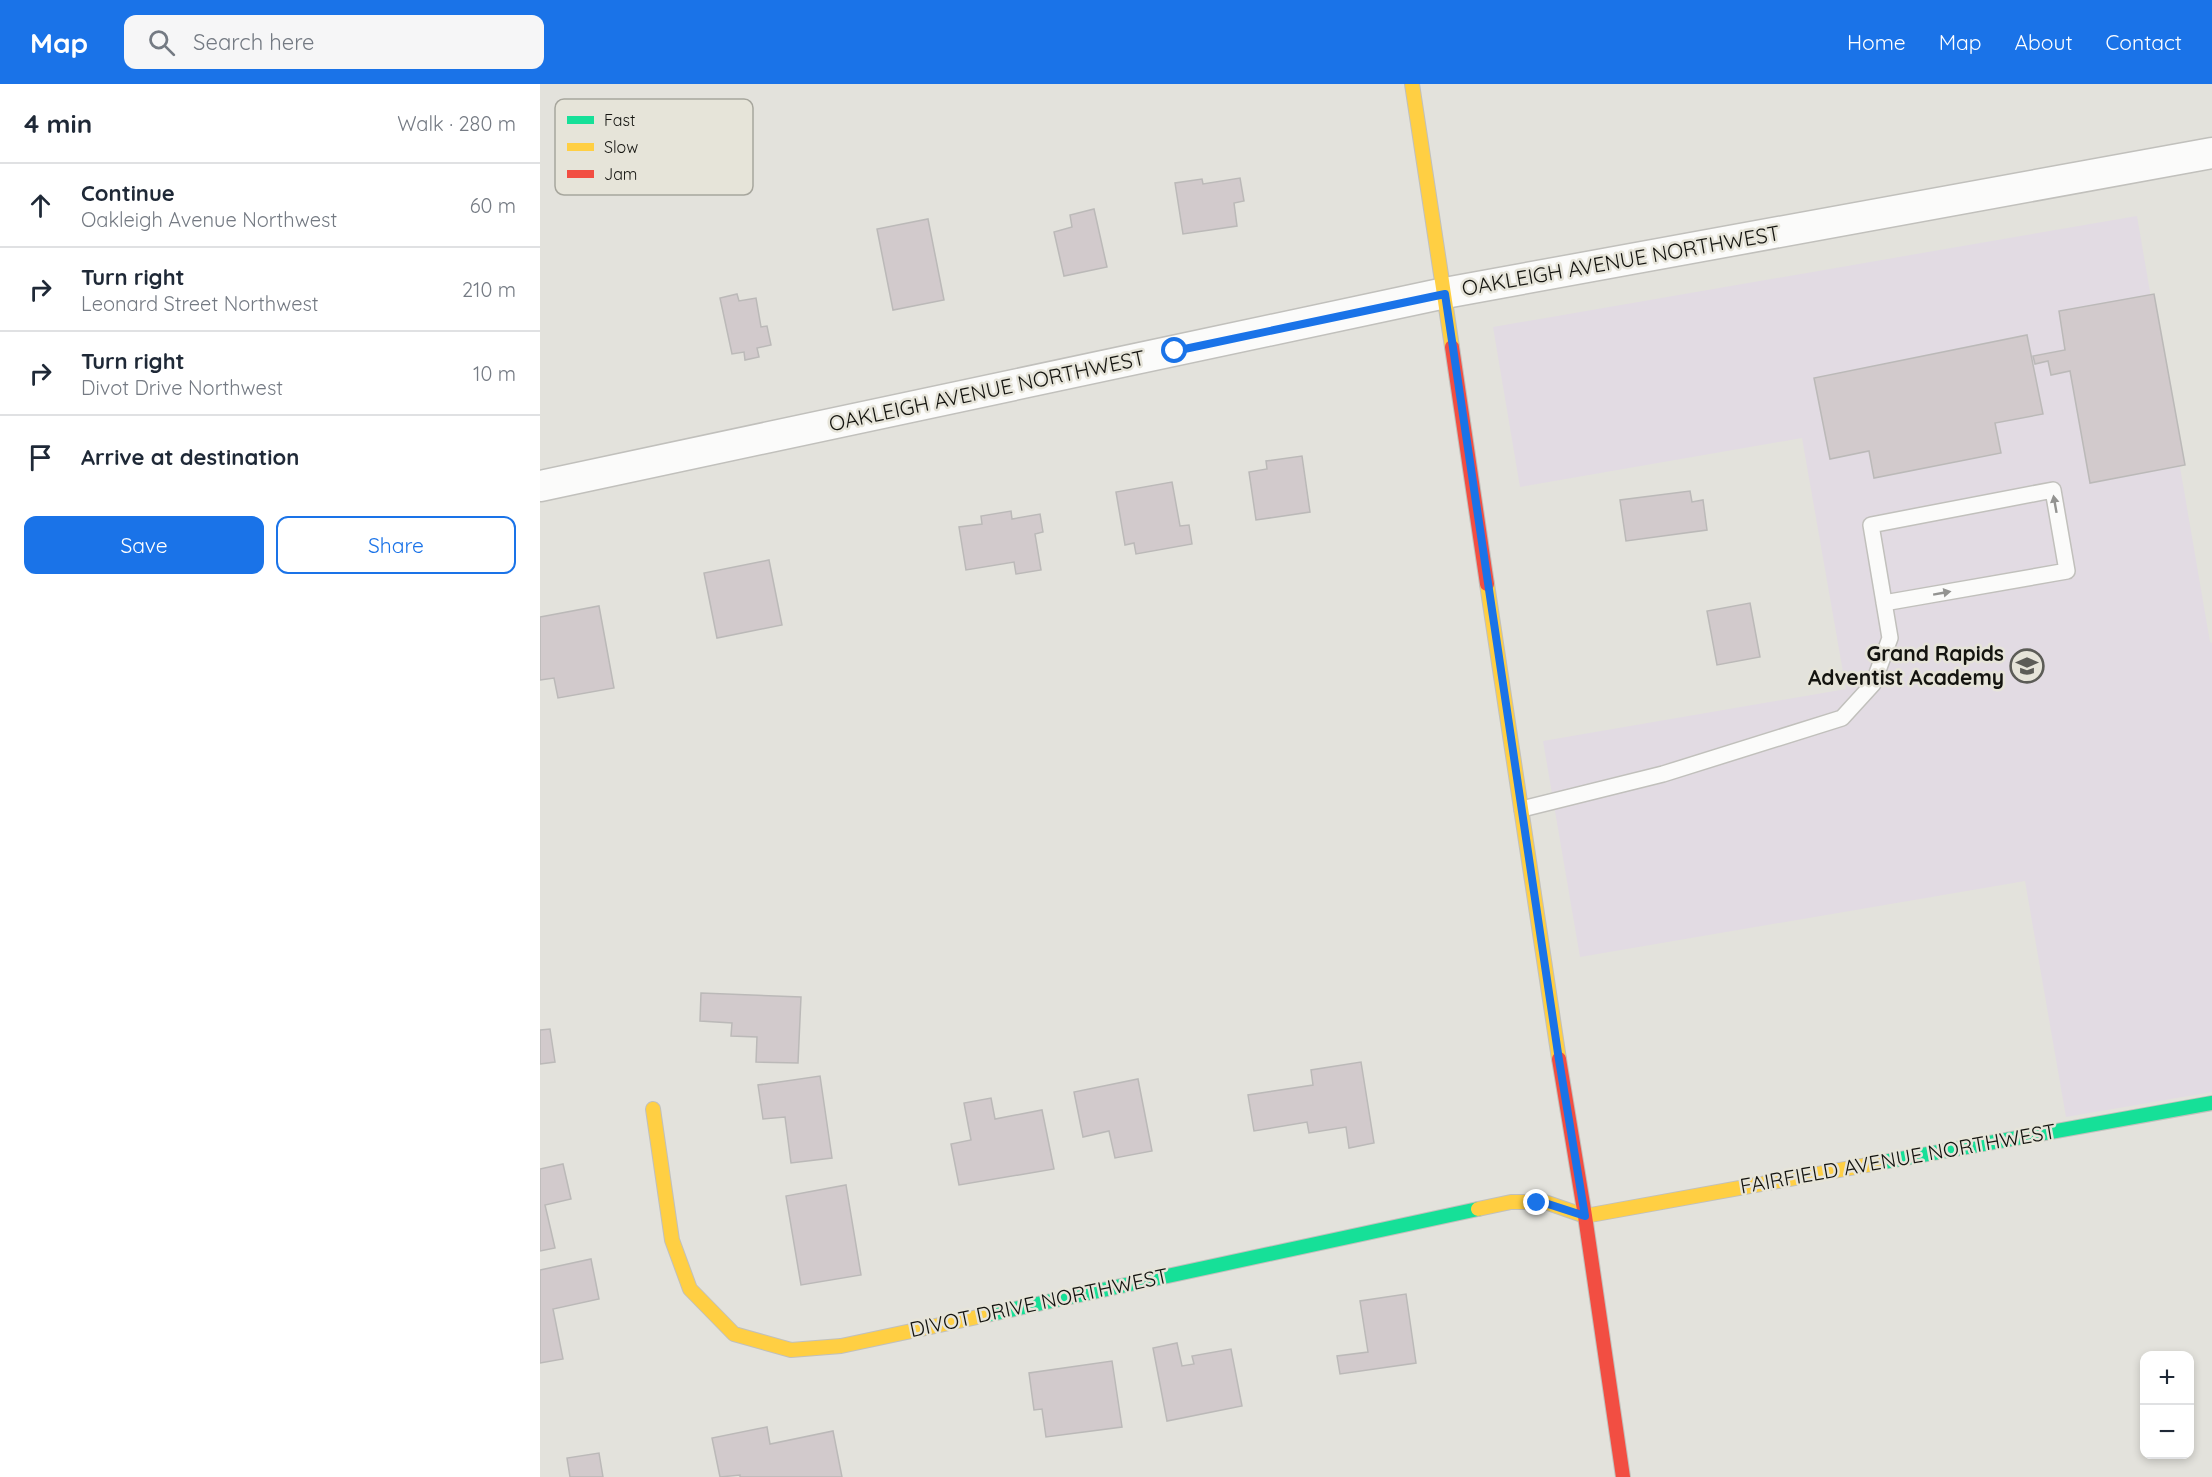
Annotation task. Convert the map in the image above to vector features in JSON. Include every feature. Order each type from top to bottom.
[{"type":"street","points":[[1412,84],[1623,1477]]},
{"type":"street","name":"OAKLEIGH AVENUE NORTHWEST","points":[[540,486],[1445,294],[2212,153]]},
{"type":"street","name":"FAIRFIELD AVENUE NORTHWEST","points":[[1585,1216],[2212,1103]]},
{"type":"street","name":"DIVOT DRIVE NORTHWEST","points":[[652,1109],[672,1240],[690,1289],[734,1334],[791,1350],[841,1346],[1511,1202],[1545,1203],[1585,1216]]},
{"type":"lane","points":[[1522,808],[1663,774],[1842,718],[1873,684],[1890,638],[1884,603],[1871,525],[2053,490],[2067,570],[1884,603]]},
{"type":"shaded area","name":"Grand Rapids Adventist Academy","points":[[2137,216],[2212,643],[2212,1092],[2066,1117],[2025,881],[1580,957],[1543,741],[1846,689],[1802,438],[1520,487],[1493,327]]},
{"type":"building","points":[[1240,178],[1244,201],[1234,203],[1237,226],[1183,234],[1175,183],[1202,179],[1203,184]]},
{"type":"building","points":[[1094,209],[1107,267],[1064,276],[1054,232],[1072,227],[1070,215]]},
{"type":"building","points":[[928,219],[944,300],[893,310],[877,229]]},
{"type":"building","points":[[737,294],[739,301],[756,298],[761,327],[767,326],[771,345],[757,348],[759,357],[745,360],[744,352],[732,354],[720,298]]},
{"type":"building","points":[[2154,294],[2185,465],[2090,483],[2070,371],[2051,375],[2048,361],[2035,364],[2033,356],[2065,350],[2059,311]]},
{"type":"building","points":[[2027,335],[2043,414],[1995,423],[2001,453],[1874,478],[1869,451],[1830,459],[1814,378]]},
{"type":"building","points":[[1302,456],[1310,512],[1256,520],[1249,472],[1267,469],[1266,461]]},
{"type":"building","points":[[1172,482],[1180,526],[1189,525],[1192,544],[1136,554],[1134,543],[1125,545],[1116,492]]},
{"type":"building","points":[[1690,491],[1692,502],[1703,500],[1707,530],[1626,541],[1620,500]]},
{"type":"building","points":[[1011,511],[1012,519],[1040,514],[1043,532],[1035,534],[1041,570],[1016,574],[1014,562],[966,570],[959,527],[982,524],[981,516]]},
{"type":"building","points":[[769,560],[782,625],[717,638],[704,573]]},
{"type":"building","points":[[1750,603],[1760,657],[1717,665],[1707,611]]},
{"type":"building","points":[[599,606],[614,688],[558,698],[554,678],[540,680],[540,617]]},
{"type":"building","points":[[701,993],[801,997],[798,1063],[756,1062],[757,1037],[731,1036],[732,1023],[700,1021]]},
{"type":"building","points":[[550,1029],[555,1062],[540,1064],[540,1030]]},
{"type":"building","points":[[1361,1062],[1374,1143],[1349,1148],[1346,1127],[1309,1133],[1307,1122],[1254,1131],[1248,1095],[1313,1085],[1311,1070]]},
{"type":"building","points":[[820,1076],[832,1158],[791,1163],[785,1117],[763,1119],[758,1085]]},
{"type":"building","points":[[1138,1079],[1152,1151],[1115,1158],[1109,1131],[1083,1137],[1074,1092]]},
{"type":"building","points":[[991,1098],[995,1119],[1042,1110],[1054,1169],[959,1185],[951,1144],[971,1140],[964,1103]]},
{"type":"building","points":[[563,1164],[571,1199],[545,1205],[555,1248],[540,1251],[540,1169]]},
{"type":"building","points":[[846,1185],[861,1275],[801,1285],[786,1196]]},
{"type":"building","points":[[591,1259],[599,1299],[553,1309],[563,1359],[540,1363],[540,1270]]},
{"type":"building","points":[[1406,1294],[1416,1363],[1340,1374],[1337,1356],[1368,1352],[1360,1301]]},
{"type":"building","points":[[1177,1343],[1182,1366],[1194,1364],[1192,1356],[1231,1349],[1242,1406],[1167,1421],[1153,1348]]},
{"type":"building","points":[[1112,1361],[1122,1427],[1046,1437],[1042,1409],[1034,1410],[1029,1373]]},
{"type":"building","points":[[767,1427],[770,1444],[833,1431],[842,1477],[740,1477],[740,1475],[720,1477],[712,1438]]},
{"type":"building","points":[[599,1453],[603,1477],[570,1477],[567,1458]]},
{"type":"traffic: fast","points":[[1878,1163],[2212,1103]]},
{"type":"traffic: fast","points":[[982,1316],[1478,1209]]},
{"type":"traffic: slow","points":[[1412,84],[1452,347]]},
{"type":"traffic: slow","points":[[1487,584],[1559,1059]]},
{"type":"traffic: slow","points":[[653,1109],[672,1240],[690,1289],[734,1334],[791,1350],[841,1346],[982,1316]]},
{"type":"traffic: slow","points":[[1478,1209],[1511,1202],[1545,1202],[1585,1216],[1878,1163]]},
{"type":"traffic: jam","points":[[1452,347],[1487,584]]},
{"type":"traffic: jam","points":[[1559,1059],[1585,1216],[1623,1477]]},
{"type":"place","name":"Grand Rapids Adventist Academy","points":[[2027,666]]},
{"type":"route","points":[[1175,351],[1445,294],[1559,1060],[1585,1216],[1545,1203],[1537,1203]]}]
